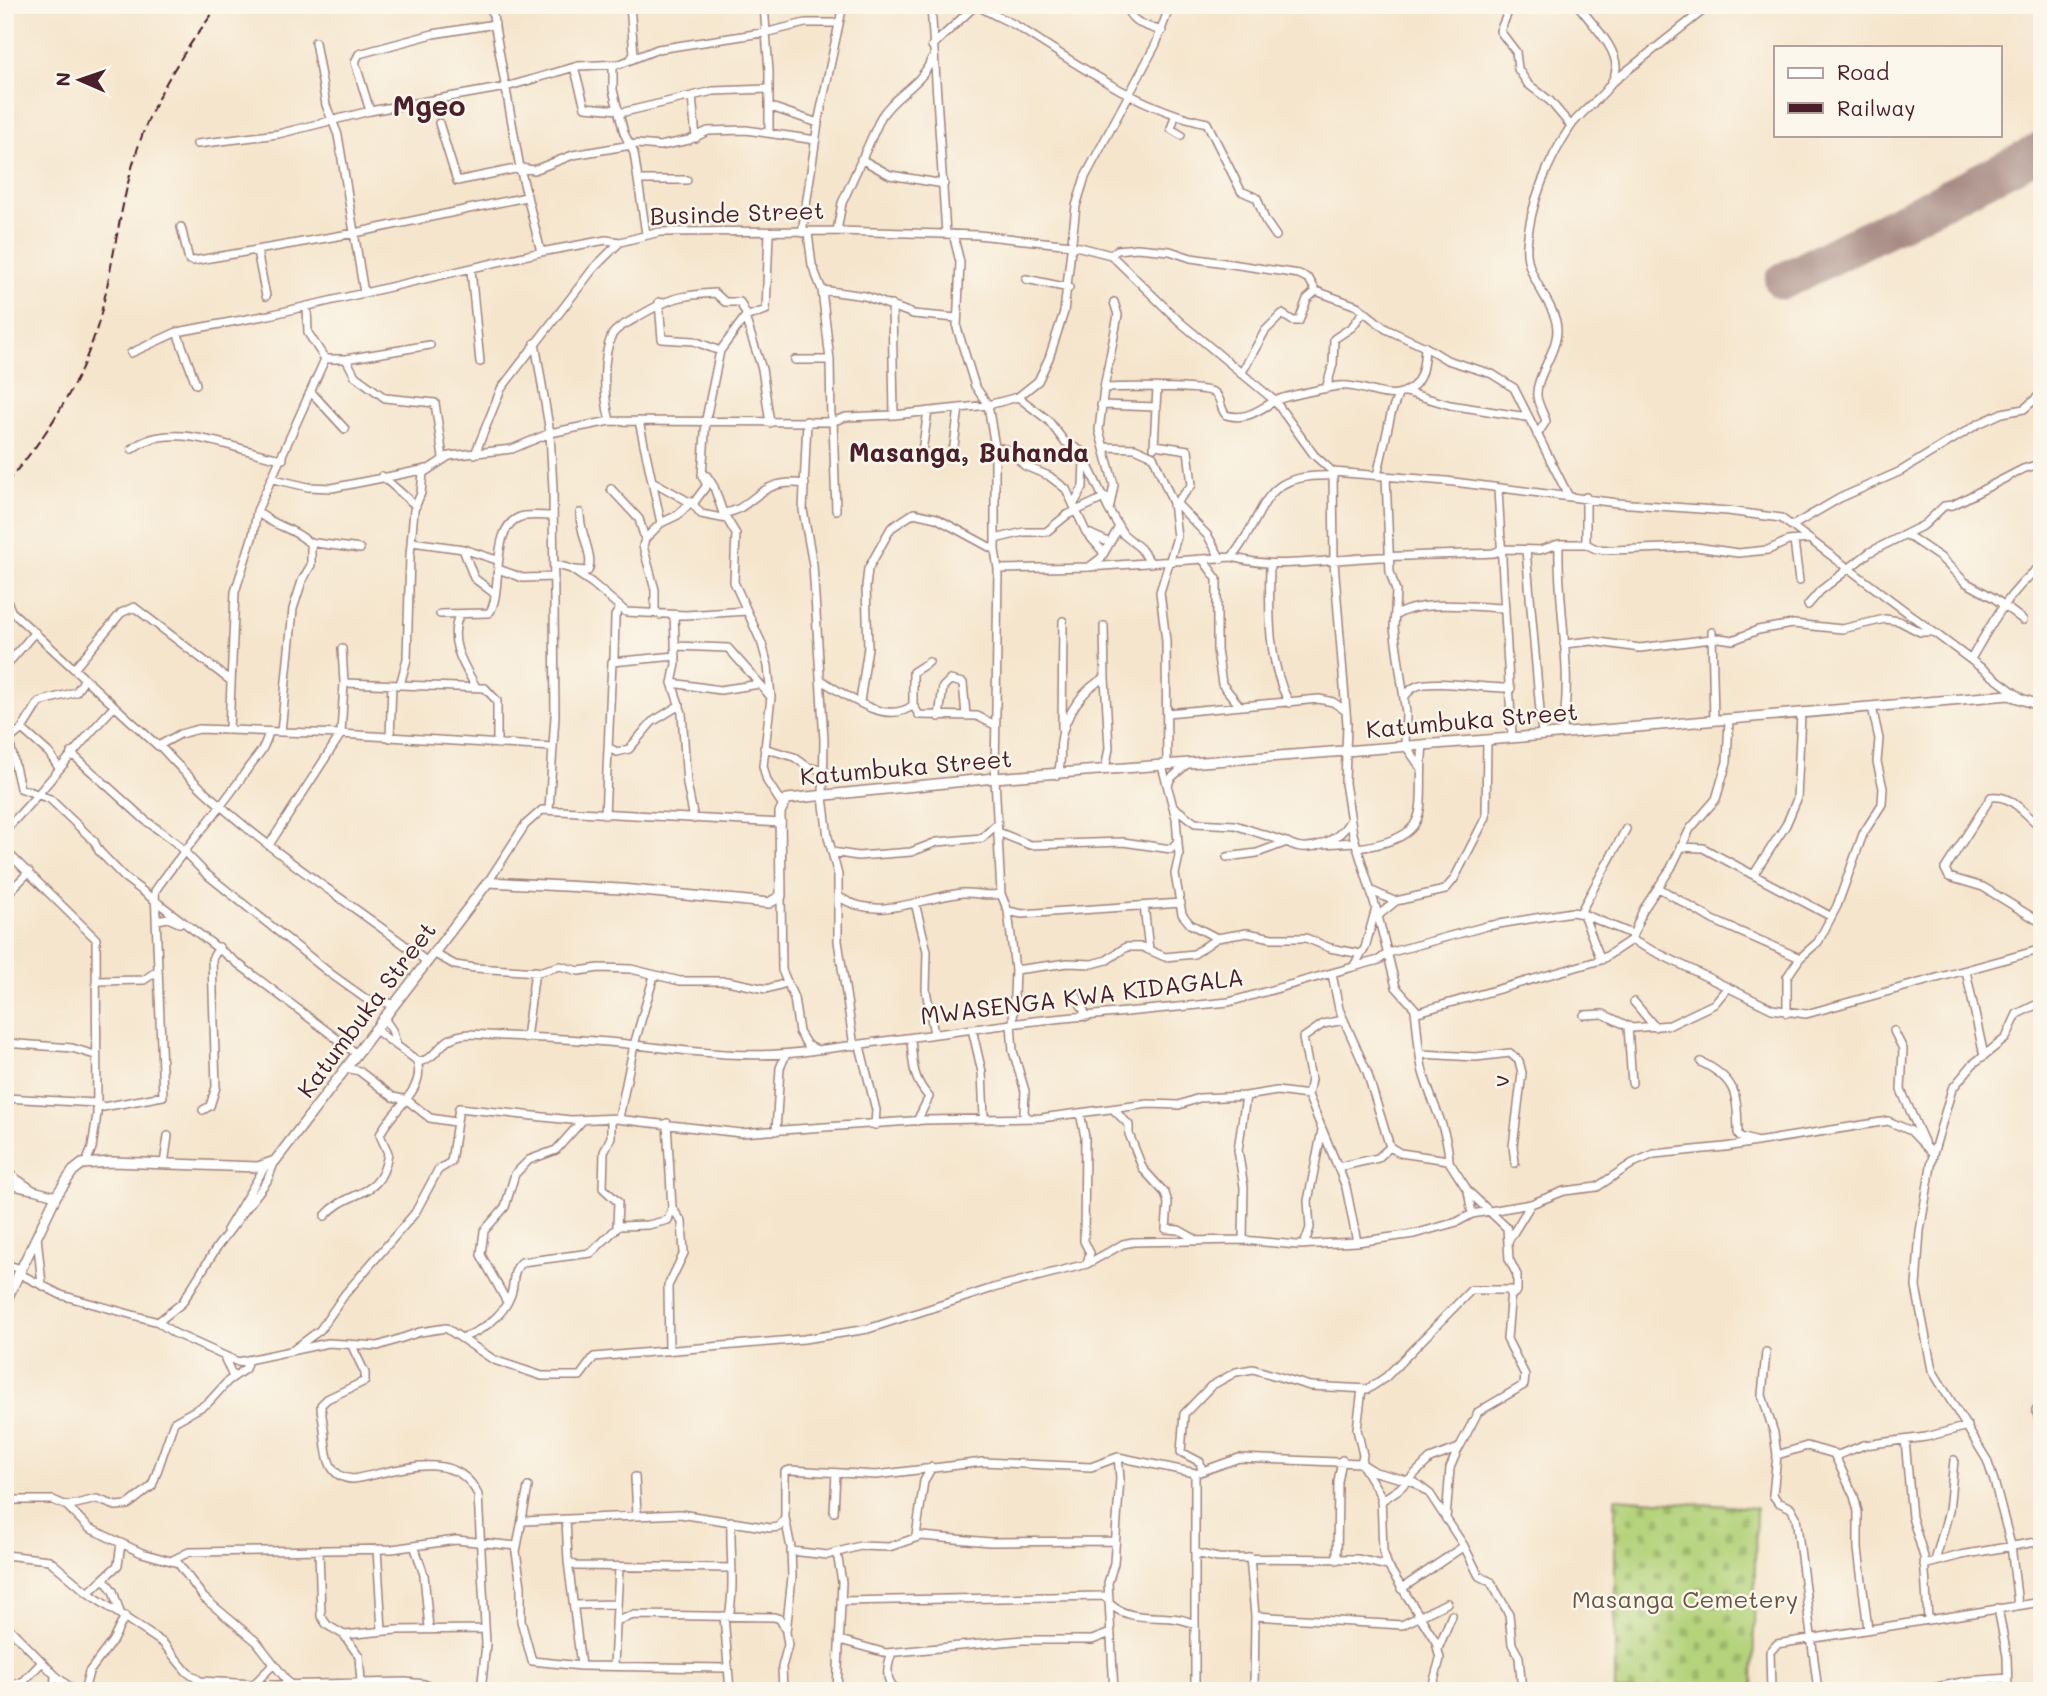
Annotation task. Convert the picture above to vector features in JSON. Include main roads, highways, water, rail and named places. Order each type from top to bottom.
[{"type":"main road","name":"Katumbuka Street","points":[[5,1303],[56,1196],[73,1171],[86,1163],[271,1163],[488,882],[621,889],[769,903],[781,896],[782,804],[787,799],[995,778],[2019,696],[2042,706]]},
{"type":"railway","points":[[5,484],[51,424],[87,356],[102,309],[124,198],[143,133],[176,66],[219,5]]},
{"type":"district","name":"Mgeo","points":[[429,106]]},
{"type":"district","name":"Masanga, Buhanda","points":[[969,453]]},
{"type":"park label","name":"Masanga Cemetery","points":[[1685,1600]]}]
